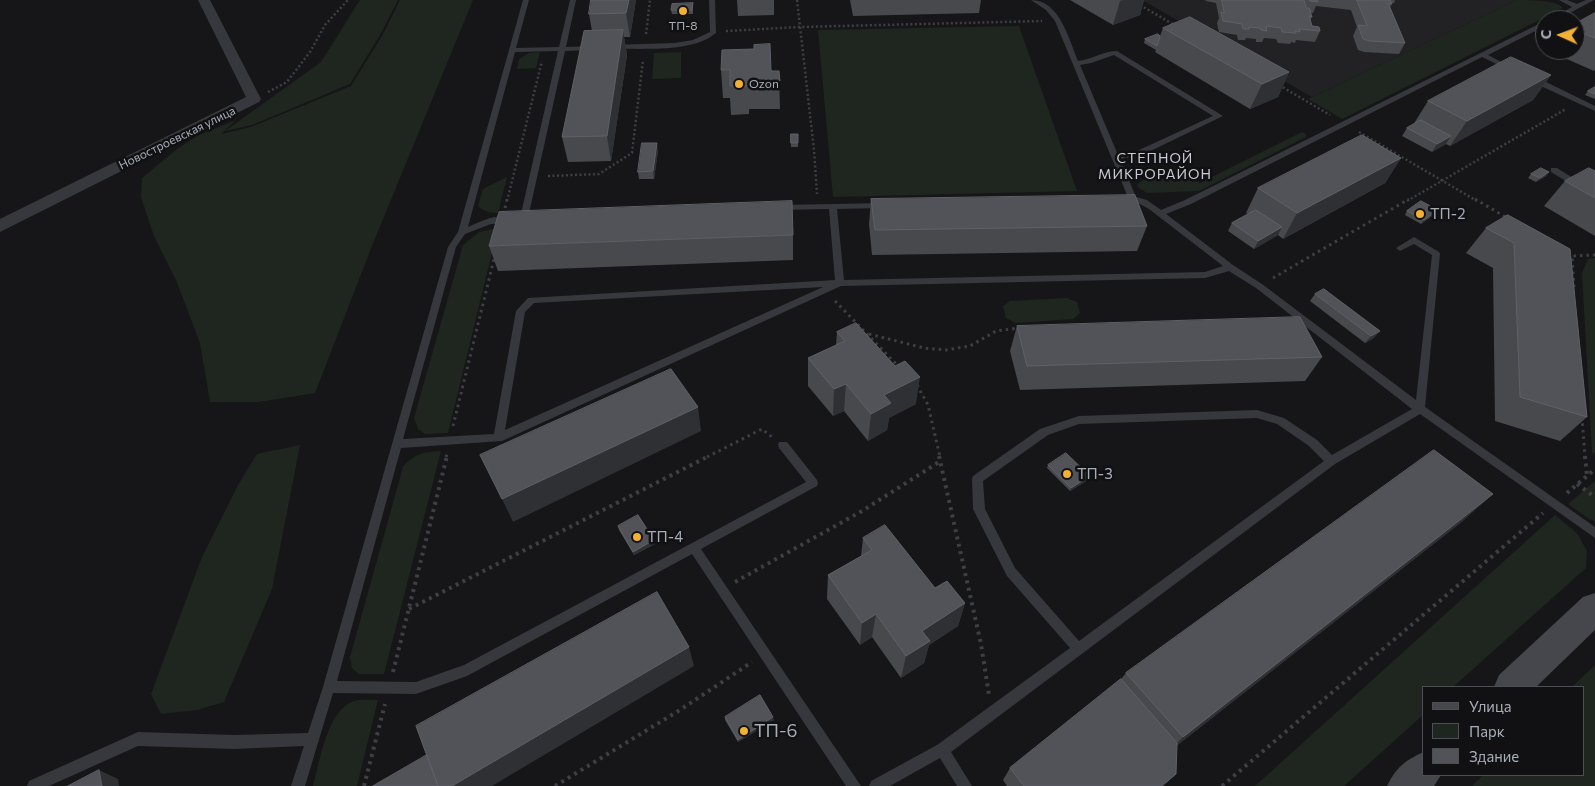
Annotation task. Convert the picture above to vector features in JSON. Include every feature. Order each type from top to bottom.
[{"type":"main road","points":[[1512,686],[1595,608]]},
{"type":"main road","points":[[1406,786],[1422,772]]},
{"type":"street","name":"Новостроевская улица","points":[[0,226],[254,99],[204,0]]},
{"type":"lane","points":[[298,786],[329,687],[399,444],[452,247],[462,232],[526,0]]},
{"type":"lane","points":[[462,232],[490,221],[529,218],[534,177],[573,0]]},
{"type":"lane","points":[[608,47],[675,45],[695,42],[713,33],[712,0]]},
{"type":"lane","points":[[1034,0],[1048,9],[1058,21],[1132,198]]},
{"type":"lane","points":[[1562,0],[1578,7]]},
{"type":"lane","points":[[1572,10],[1592,0]]},
{"type":"lane","points":[[1160,213],[1188,202],[1535,28]]},
{"type":"lane","points":[[512,50],[599,48]]},
{"type":"lane","points":[[1075,64],[1089,62],[1116,52],[1219,116],[1139,153],[1115,158]]},
{"type":"lane","points":[[1483,55],[1516,71]]},
{"type":"lane","points":[[1524,75],[1595,109]]},
{"type":"lane","points":[[1554,170],[1574,182],[1595,185]]},
{"type":"lane","points":[[1112,198],[1132,198],[1146,202],[1420,409],[1595,533]]},
{"type":"lane","points":[[768,209],[893,205]]},
{"type":"lane","points":[[833,206],[840,283]]},
{"type":"lane","points":[[1400,248],[1414,240],[1436,254],[1420,409]]},
{"type":"lane","points":[[498,438],[521,311],[531,300],[840,283],[1205,275],[1230,267]]},
{"type":"lane","points":[[399,444],[498,438],[840,283]]},
{"type":"lane","points":[[876,786],[942,750],[1331,461],[1420,409]]},
{"type":"lane","points":[[1078,648],[1011,572],[979,509],[977,479],[1044,432],[1079,420],[1257,414],[1280,421],[1313,443],[1331,461]]},
{"type":"lane","points":[[329,687],[389,686],[416,688],[466,670],[813,483],[783,445]]},
{"type":"lane","points":[[693,547],[854,786]]},
{"type":"lane","points":[[34,786],[138,739],[234,742],[313,739]]},
{"type":"lane","points":[[942,750],[964,786]]},
{"type":"path","points":[[254,99],[287,82],[310,52],[325,24],[348,0]]},
{"type":"path","points":[[534,177],[599,174],[632,153],[650,0]]},
{"type":"path","points":[[797,0],[814,150],[817,207]]},
{"type":"path","points":[[1138,4],[1176,26]]},
{"type":"path","points":[[713,33],[730,30],[800,27],[1058,21]]},
{"type":"path","points":[[364,786],[409,609],[502,220],[546,49]]},
{"type":"path","points":[[1277,84],[1513,221]]},
{"type":"path","points":[[1259,286],[1566,111],[1568,103],[1574,99]]},
{"type":"path","points":[[1574,296],[1572,256],[1595,255]]},
{"type":"path","points":[[825,290],[901,368]]},
{"type":"path","points":[[867,334],[924,348],[946,350],[970,346],[996,331],[1027,328]]},
{"type":"path","points":[[914,382],[921,389],[928,405],[939,462],[981,644],[993,712]]},
{"type":"path","points":[[1581,412],[1587,477]]},
{"type":"path","points":[[409,609],[762,429],[783,445]]},
{"type":"path","points":[[722,590],[862,511],[939,462]]},
{"type":"path","points":[[1222,786],[1595,470]]},
{"type":"path","points":[[1577,484],[1595,497]]},
{"type":"path","points":[[555,786],[680,710],[765,653]]},
{"type":"shaded area","points":[[1142,0],[1517,0],[1312,97]]},
{"type":"green space","points":[[360,0],[398,0],[380,35],[350,84],[252,125],[225,131],[321,62]]},
{"type":"green space","points":[[400,0],[473,0],[372,246],[315,393],[259,402],[210,402],[200,343],[176,280],[154,236],[141,197],[142,178],[177,149],[199,135],[236,120],[221,134],[251,127],[351,86],[382,36]]},
{"type":"green space","points":[[1517,0],[1555,3],[1563,8],[1559,10],[1535,10],[1535,22],[1342,119],[1308,99]]},
{"type":"green space","points":[[1019,26],[1077,191],[833,197],[818,30]]},
{"type":"green space","points":[[540,52],[536,68],[517,69],[519,59],[529,53]]},
{"type":"green space","points":[[681,52],[681,78],[652,79],[654,53]]},
{"type":"green space","points":[[1302,132],[1306,134],[1306,137],[1199,191],[1147,193],[1137,185],[1145,179],[1189,178],[1200,183]]},
{"type":"green space","points":[[507,177],[498,213],[485,211],[480,208],[478,206],[483,189]]},
{"type":"green space","points":[[498,228],[448,433],[425,434],[418,429],[414,418],[463,245],[479,232]]},
{"type":"green space","points":[[1595,258],[1595,452],[1592,454],[1582,273],[1588,259]]},
{"type":"green space","points":[[1067,298],[1077,302],[1080,313],[1073,319],[1016,323],[1006,318],[1003,306],[1010,301]]},
{"type":"green space","points":[[300,445],[272,589],[224,702],[197,710],[161,714],[151,694],[202,557],[238,485],[257,454]]},
{"type":"green space","points":[[441,451],[384,674],[359,674],[352,668],[350,657],[403,467],[420,454]]},
{"type":"green space","points":[[1595,481],[1595,521],[1589,519],[1568,504]]},
{"type":"green space","points":[[1555,515],[1577,533],[1587,551],[1586,568],[1454,686],[1422,686],[1422,716],[1344,786],[1255,786]]},
{"type":"green space","points":[[1595,665],[1595,786],[1472,786],[1482,776],[1585,776],[1585,686],[1573,686]]},
{"type":"green space","points":[[378,700],[357,786],[313,786],[326,738],[337,715],[345,706],[354,701]]},
{"type":"building","points":[[591,0],[629,0],[626,13],[589,14]]},
{"type":"building","points":[[1222,0],[1304,0],[1306,8],[1309,8],[1312,17],[1309,16],[1312,26],[1319,27],[1320,31],[1299,29],[1300,32],[1295,31],[1296,33],[1282,32],[1281,28],[1266,26],[1267,31],[1249,27],[1249,29],[1243,29],[1242,24],[1223,21],[1221,12],[1224,13]]},
{"type":"building","points":[[1357,0],[1390,0],[1392,4],[1388,3],[1405,43],[1363,39],[1358,25],[1367,26]]},
{"type":"building","points":[[693,3],[692,10],[671,10],[672,4]]},
{"type":"building","points":[[1595,13],[1595,38],[1585,34],[1585,18]]},
{"type":"building","points":[[1190,17],[1289,72],[1262,84],[1163,28]]},
{"type":"building","points":[[623,30],[607,136],[562,137],[584,31]]},
{"type":"building","points":[[1158,34],[1160,36],[1157,46],[1145,39]]},
{"type":"building","points":[[770,44],[771,71],[779,71],[780,81],[748,81],[747,86],[730,86],[730,70],[721,70],[722,50],[754,49],[754,45]]},
{"type":"building","points":[[1511,57],[1551,75],[1467,121],[1428,101]]},
{"type":"building","points":[[1595,87],[1595,94],[1588,91]]},
{"type":"building","points":[[1421,120],[1451,136],[1437,144],[1407,128]]},
{"type":"building","points":[[791,134],[798,134],[798,143],[791,143]]},
{"type":"building","points":[[1362,135],[1401,158],[1297,213],[1258,188]]},
{"type":"building","points":[[642,143],[657,143],[653,171],[638,172]]},
{"type":"building","points":[[1541,168],[1549,172],[1540,178],[1531,174]]},
{"type":"building","points":[[1589,168],[1595,171],[1595,198],[1565,181]]},
{"type":"building","points":[[1135,195],[1147,226],[875,230],[871,199]]},
{"type":"building","points":[[792,201],[793,235],[489,246],[499,212]]},
{"type":"building","name":"ТП-2","points":[[1421,201],[1438,210],[1424,220],[1407,211]]},
{"type":"building","points":[[1256,210],[1282,227],[1258,241],[1232,223]]},
{"type":"building","points":[[1508,215],[1570,249],[1587,417],[1520,397],[1514,243],[1486,228]]},
{"type":"building","points":[[1324,289],[1380,331],[1371,336],[1315,294]]},
{"type":"building","points":[[1300,317],[1322,357],[1027,366],[1017,326]]},
{"type":"building","points":[[856,323],[895,366],[905,361],[920,377],[884,395],[891,403],[871,414],[846,384],[834,389],[808,358],[845,341],[837,332]]},
{"type":"building","points":[[671,369],[698,407],[502,499],[480,455]]},
{"type":"building","points":[[1434,450],[1493,494],[1183,737],[1126,673]]},
{"type":"building","name":"ТП-3","points":[[1066,453],[1090,476],[1071,488],[1048,465]]},
{"type":"building","name":"ТП-4","points":[[638,515],[654,540],[633,552],[618,526]]},
{"type":"building","points":[[885,525],[935,588],[947,581],[965,603],[922,631],[930,641],[906,656],[876,614],[862,623],[828,575],[872,550],[863,538]]},
{"type":"building","points":[[657,592],[689,647],[452,786],[438,786],[416,726]]},
{"type":"building","points":[[1121,679],[1177,743],[1176,774],[1162,786],[1024,786],[1010,768]]},
{"type":"building","name":"ТП-6","points":[[760,695],[773,717],[738,740],[725,717]]},
{"type":"building","points":[[427,755],[438,786],[373,786]]},
{"type":"building","points":[[99,770],[102,786],[68,786]]},
{"type":"place","name":"ТП-8","points":[[683,11]]},
{"type":"place","name":"Ozon","points":[[739,84]]},
{"type":"place","name":"ТП-2","points":[[1420,214]]},
{"type":"place","name":"ТП-3","points":[[1067,474]]},
{"type":"place","name":"ТП-4","points":[[637,537]]},
{"type":"place","name":"ТП-6","points":[[744,731]]},
{"type":"district","name":"СТЕПНОЙ МИКРОРАЙОН","points":[[1155,166]]}]
